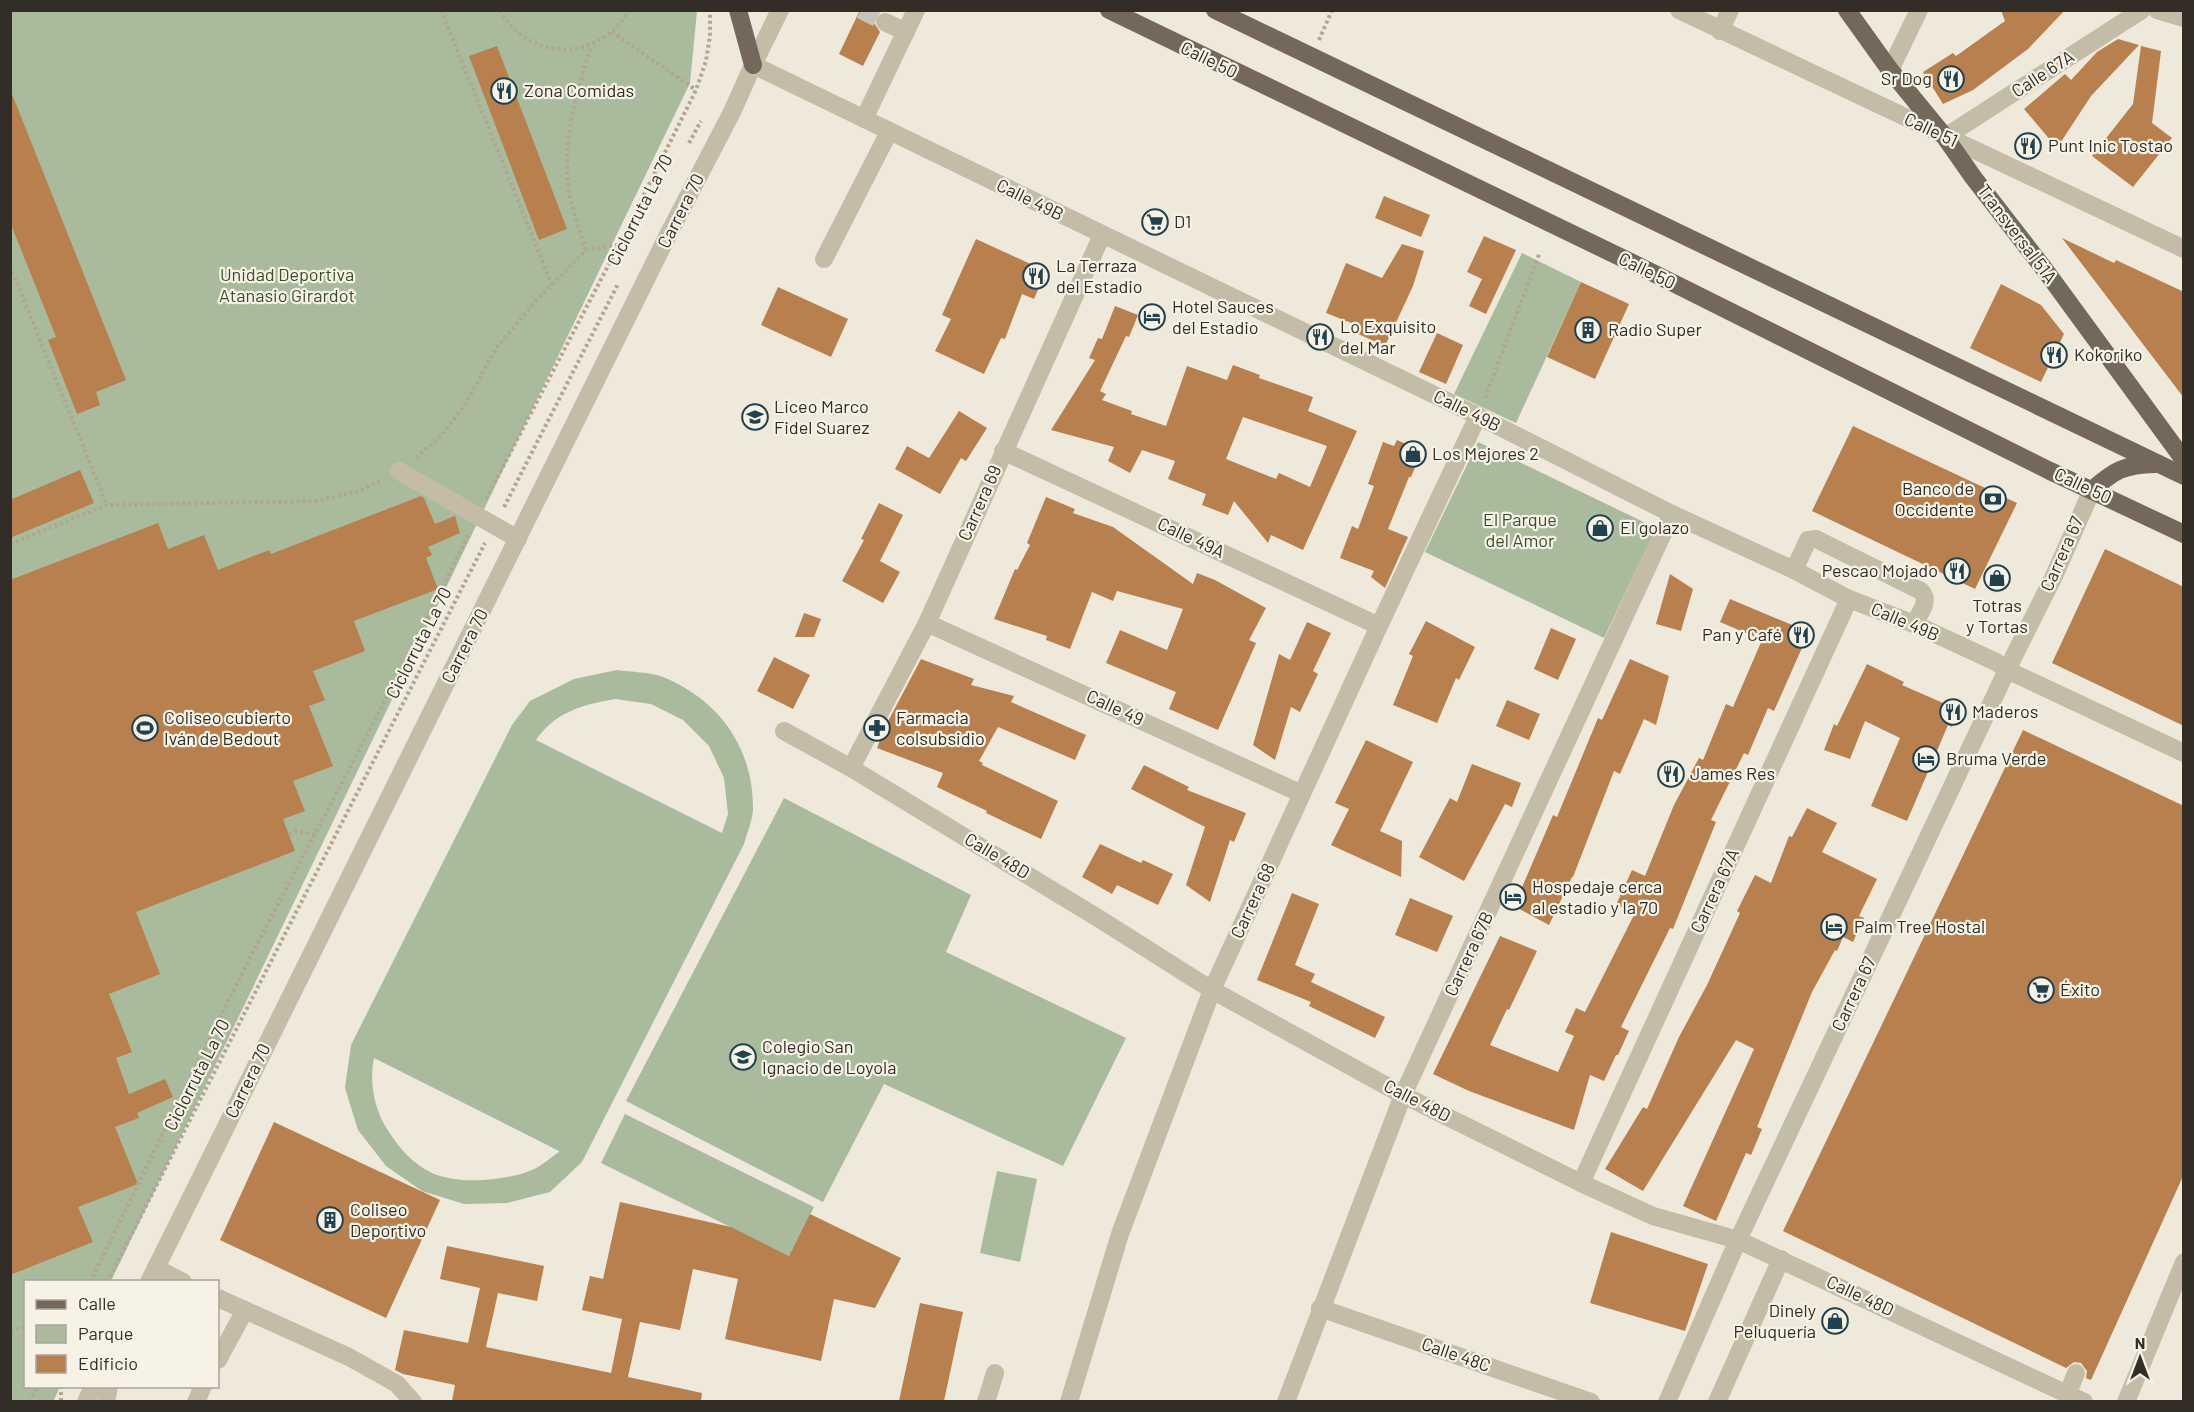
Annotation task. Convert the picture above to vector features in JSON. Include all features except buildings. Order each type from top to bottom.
[{"type":"main road","points":[[738,10],[753,65]]},
{"type":"main road","name":"Calle 50","points":[[1109,10],[1647,270],[2184,534]]},
{"type":"main road","points":[[1215,10],[2184,476]]},
{"type":"main road","name":"Transversal 51A","points":[[1847,10],[1890,70],[1945,137],[2045,270],[2184,460]]},
{"type":"main road","points":[[2092,490],[2112,472],[2134,465],[2156,464]]},
{"type":"street","name":"Carrera 70","points":[[152,1275],[668,235],[732,112],[780,10]]},
{"type":"street","points":[[864,119],[916,10]]},
{"type":"street","name":"Calle 51","points":[[1679,10],[1945,137],[2182,245]]},
{"type":"street","points":[[1720,31],[1730,10]]},
{"type":"street","points":[[1890,70],[1919,10]]},
{"type":"street","name":"Calle 67A","points":[[1945,137],[2142,10]]},
{"type":"street","points":[[2157,10],[2184,18]]},
{"type":"street","points":[[885,22],[906,32]]},
{"type":"street","name":"Calle 49B","points":[[753,65],[1478,416],[1672,514],[1849,598],[1914,624],[1996,662],[2007,670],[2184,753]]},
{"type":"street","points":[[824,259],[889,132]]},
{"type":"street","name":"Carrera 69","points":[[851,768],[927,623],[1102,235]]},
{"type":"street","name":"Carrera 68","points":[[1069,1401],[1120,1234],[1212,990],[1478,416]]},
{"type":"street","name":"Calle 49A","points":[[1003,451],[1379,626]]},
{"type":"street","points":[[399,471],[518,539]]},
{"type":"street","name":"Carrera 67","points":[[1667,1401],[1738,1240],[2007,670],[2054,576],[2092,490]]},
{"type":"street","name":"Carrera 67B","points":[[1286,1401],[1403,1095],[1672,514]]},
{"type":"street","points":[[1794,570],[1808,540],[1816,539],[1925,594],[1926,600],[1914,624]]},
{"type":"street","name":"Carrera 67A","points":[[1581,1183],[1849,598]]},
{"type":"street","name":"Calle 49","points":[[927,623],[1302,794]]},
{"type":"street","name":"Calle 48D","points":[[784,731],[851,768],[1212,990],[1403,1095],[1653,1216],[1738,1240],[2076,1397]]},
{"type":"street","points":[[1717,1401],[1781,1259]]},
{"type":"street","points":[[2126,1401],[2184,1262]]},
{"type":"street","points":[[152,1275],[178,1280]]},
{"type":"street","points":[[219,1298],[349,1357],[389,1379],[413,1401]]},
{"type":"street","name":"Calle 48C","points":[[1320,1308],[1591,1401]]},
{"type":"street","points":[[219,1358],[245,1310]]},
{"type":"street","points":[[986,1401],[995,1373]]},
{"type":"street","points":[[2076,1373],[2076,1397]]},
{"type":"path","points":[[441,10],[552,285]]},
{"type":"path","points":[[500,10],[517,33],[540,46],[565,51],[591,46],[612,32],[628,10]]},
{"type":"path","points":[[90,1280],[251,956],[316,835],[438,597],[476,517],[619,245],[696,90],[710,36],[710,10]]},
{"type":"path","points":[[1319,40],[1332,10]]},
{"type":"path","points":[[612,32],[696,90]]},
{"type":"path","points":[[586,250],[571,200],[566,152],[577,91],[591,46]]},
{"type":"path","name":"Ciclorruta La 70","points":[[687,148],[702,119]]},
{"type":"path","points":[[10,544],[107,505],[317,501],[359,491],[399,471],[441,436],[466,403],[497,347],[586,250],[619,245]]},
{"type":"path","points":[[1478,416],[1540,252]]},
{"type":"path","points":[[10,266],[107,505]]},
{"type":"path","name":"Ciclorruta La 70","points":[[108,1280],[621,278]]},
{"type":"path","points":[[289,834],[296,831],[316,835]]},
{"type":"green space","name":"Unidad Deportiva Atanasio Girardot","points":[[10,11],[697,11],[690,83],[111,1280],[24,1280],[24,1388],[60,1388],[53,1402],[10,1401]]},
{"type":"green space","points":[[1522,253],[1581,282],[1516,423],[1454,394]]},
{"type":"green space","name":"El Parque del Amor","points":[[1478,442],[1656,528],[1604,638],[1425,552]]},
{"type":"green space","points":[[617,670],[646,673],[663,677],[701,699],[729,728],[739,746],[747,765],[751,786],[752,817],[744,844],[582,1162],[550,1192],[507,1203],[464,1204],[422,1191],[386,1166],[358,1130],[345,1088],[351,1045],[512,725],[530,701],[574,679]],"holes":[[[615,699],[651,704],[683,720],[709,746],[724,778],[728,814],[722,833],[536,740],[552,722],[561,716],[581,707]],[[374,1058],[559,1151],[559,1152],[536,1168],[509,1177],[468,1180],[443,1177],[432,1173],[408,1156],[384,1124],[374,1096],[372,1077]]]},
{"type":"green space","points":[[784,798],[971,895],[946,952],[1126,1038],[1063,1166],[884,1084],[823,1202],[626,1101]]},
{"type":"green space","points":[[625,1114],[814,1207],[789,1256],[601,1163]]},
{"type":"green space","points":[[997,1171],[1037,1179],[1020,1262],[980,1253]]},
{"type":"tunnel","points":[[861,10],[885,22]]},
{"type":"place","name":"Sr Dog","points":[[1951,79]]},
{"type":"place","name":"Zona Comidas","points":[[504,91]]},
{"type":"place","name":"Punt Inic Tostao","points":[[2028,146]]},
{"type":"place","name":"D1","points":[[1155,222]]},
{"type":"place","name":"La Terraza del Estadio","points":[[1036,276]]},
{"type":"place","name":"Hotel Sauces del Estadio","points":[[1152,317]]},
{"type":"place","name":"Radio Super","points":[[1588,330]]},
{"type":"place","name":"Lo Exquisito del Mar","points":[[1320,337]]},
{"type":"place","name":"Kokoriko","points":[[2054,355]]},
{"type":"place","name":"Liceo Marco Fidel Suarez","points":[[755,417]]},
{"type":"place","name":"Los Mejores 2","points":[[1413,454]]},
{"type":"place","name":"Banco de Occidente","points":[[1993,499]]},
{"type":"place","name":"El golazo","points":[[1600,528]]},
{"type":"place","name":"Pescao Mojado","points":[[1957,571]]},
{"type":"place","name":"Totras y Tortas","points":[[1997,578]]},
{"type":"place","name":"Pan y Café","points":[[1801,635]]},
{"type":"place","name":"Maderos","points":[[1953,712]]},
{"type":"place","name":"Coliseo cubierto Iván de Bedout","points":[[145,728]]},
{"type":"place","name":"Farmacia colsubsidio","points":[[877,728]]},
{"type":"place","name":"Bruma Verde","points":[[1926,759]]},
{"type":"place","name":"James Res","points":[[1671,774]]},
{"type":"place","name":"Hospedaje cerca al estadio y la 70","points":[[1513,897]]},
{"type":"place","name":"Palm Tree Hostal","points":[[1834,927]]},
{"type":"place","name":"Éxito","points":[[2041,990]]},
{"type":"place","name":"Colegio San Ignacio de Loyola","points":[[743,1057]]},
{"type":"place","name":"Coliseo Deportivo","points":[[330,1220]]},
{"type":"place","name":"Dinely Peluquería","points":[[1835,1321]]}]
